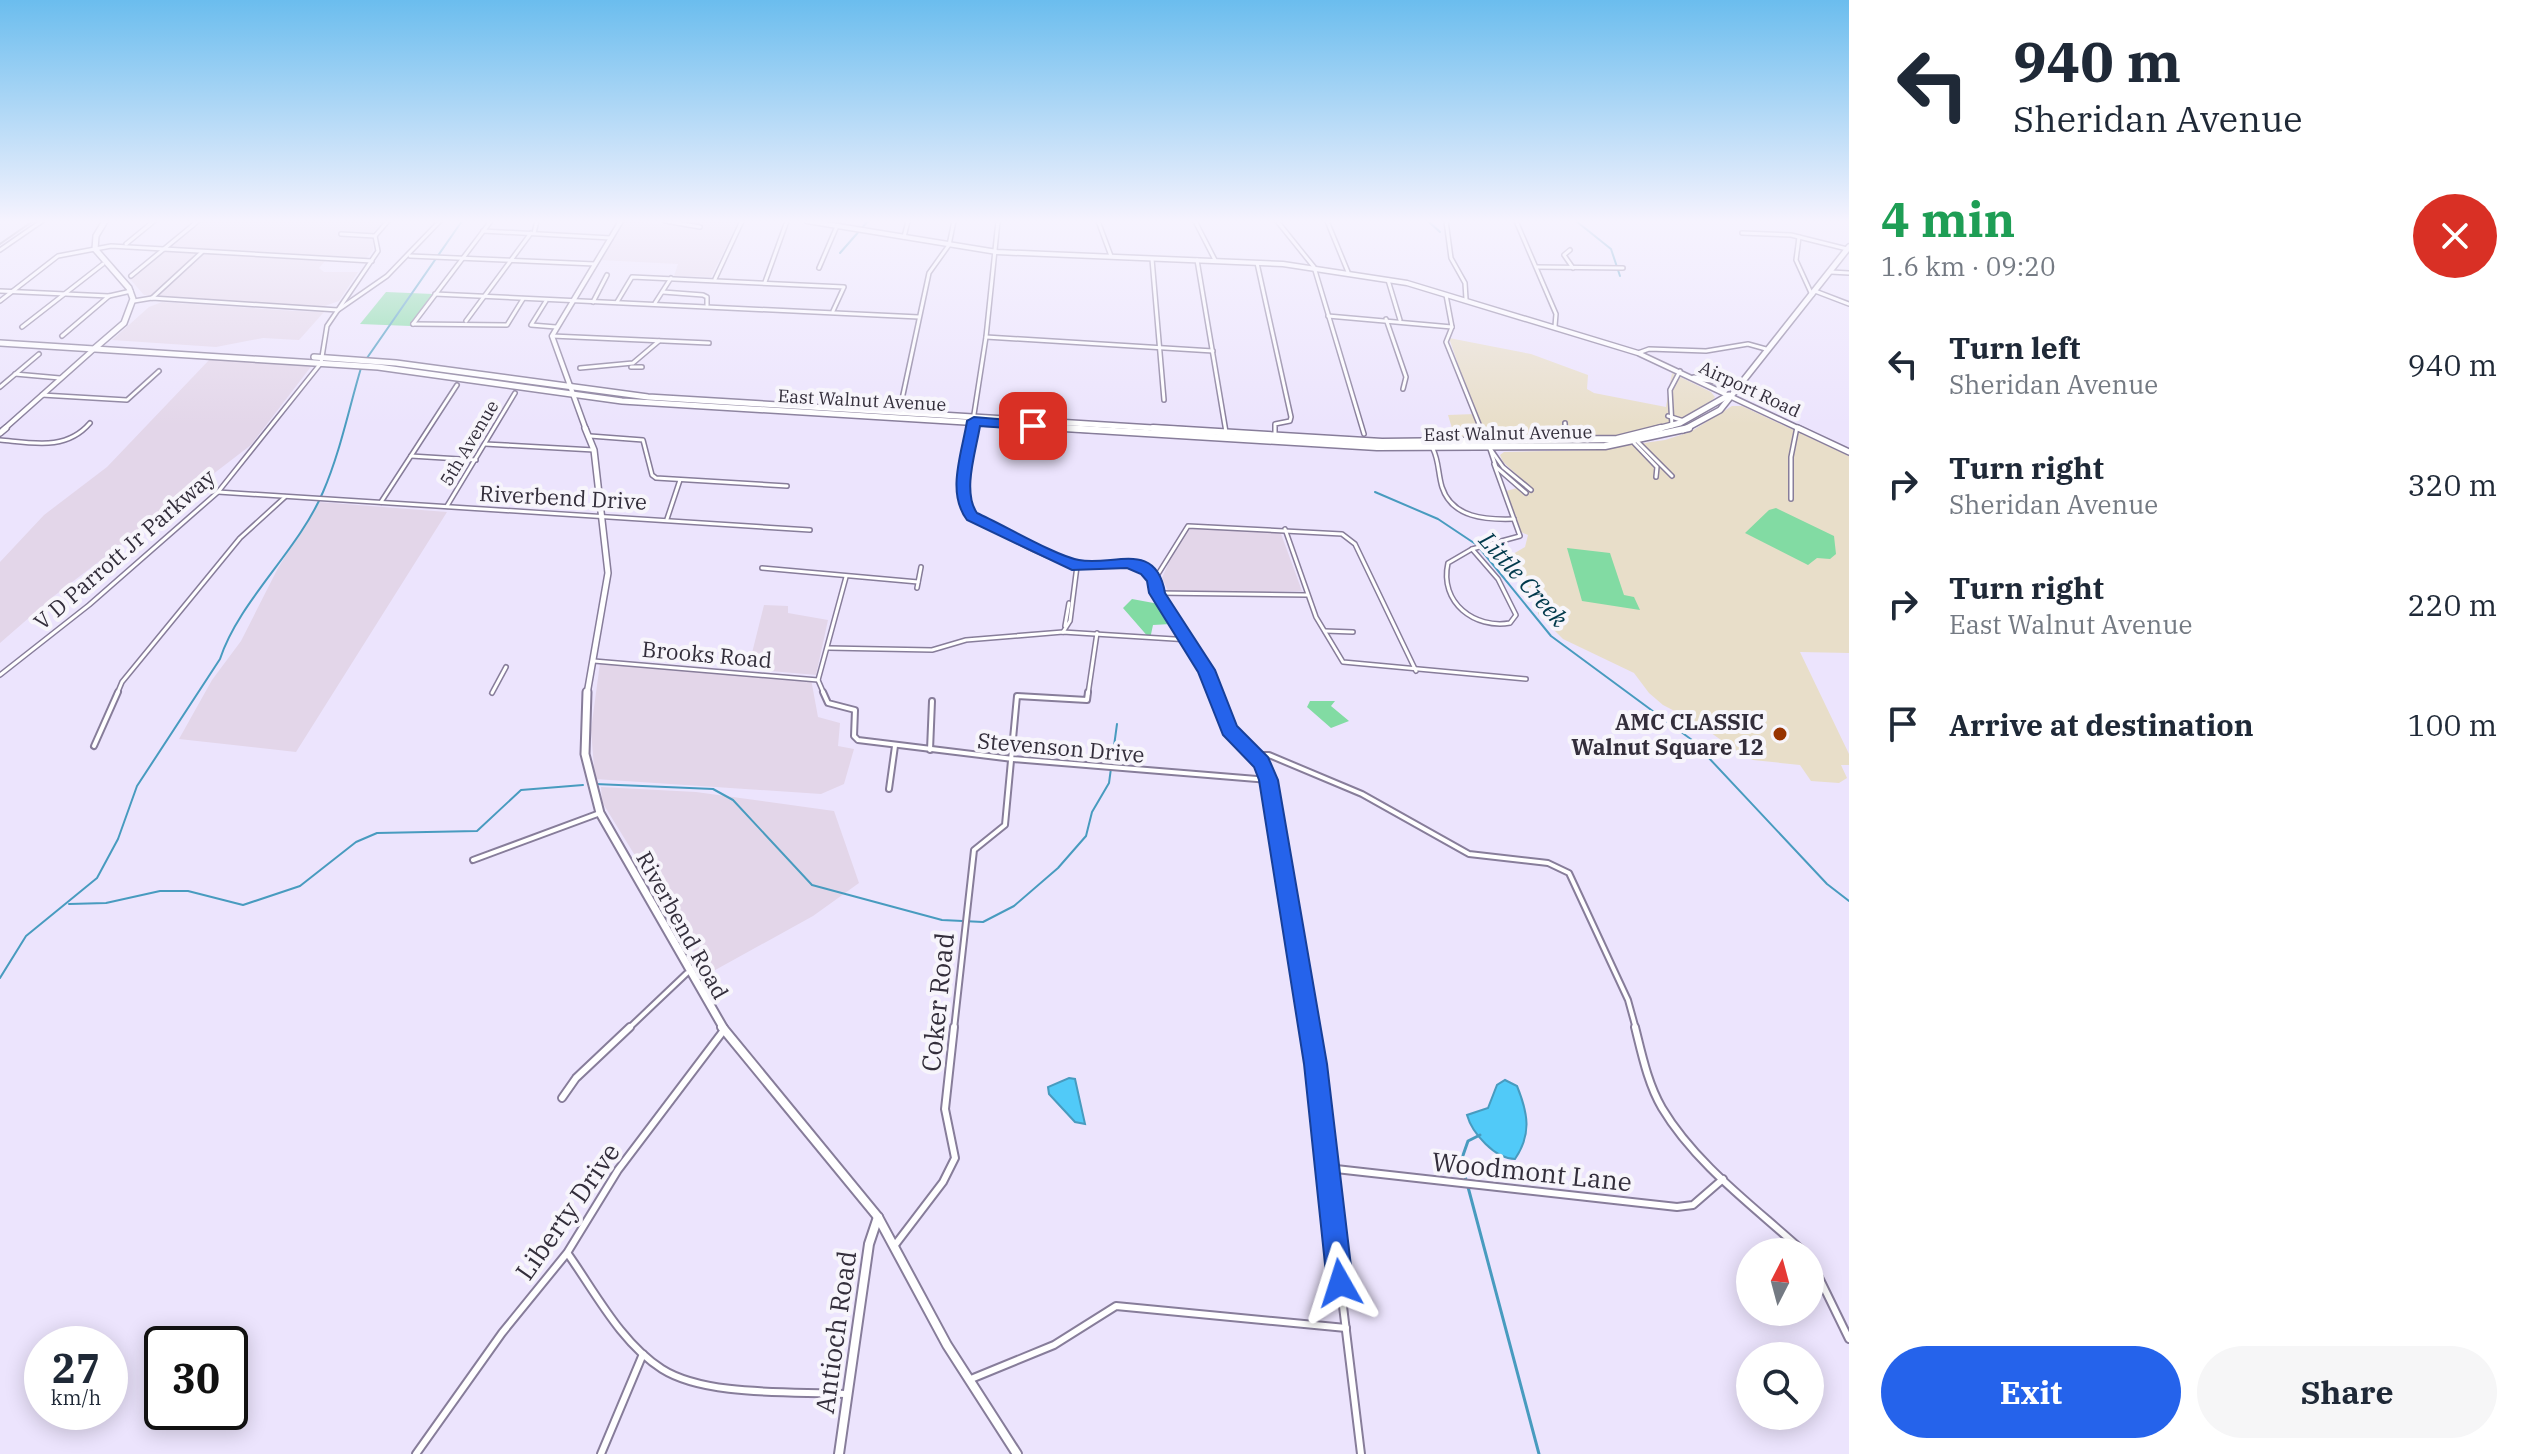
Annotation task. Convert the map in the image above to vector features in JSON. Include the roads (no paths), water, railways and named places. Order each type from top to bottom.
[{"type":"main road","points":[[95,348],[123,324],[134,301],[129,289]]},
{"type":"main road","name":"East Walnut Avenue","points":[[0,343],[321,360],[570,392],[1433,449],[1635,436],[1672,426],[1729,395],[1817,289]]},
{"type":"main road","points":[[1694,378],[1738,383]]},
{"type":"main road","name":"East Walnut Avenue","points":[[1227,436],[1275,435],[1488,446],[1636,442],[1705,420],[1727,404],[1729,395]]},
{"type":"main road","points":[[1646,441],[1646,449]]},
{"type":"street","points":[[0,301],[15,289]]},
{"type":"street","points":[[22,327],[71,289]]},
{"type":"street","points":[[152,298],[162,289]]},
{"type":"street","points":[[321,360],[327,326],[353,289]]},
{"type":"street","points":[[134,301],[152,298],[338,310],[366,289]]},
{"type":"street","points":[[439,289],[413,324],[465,322],[507,325],[523,299]]},
{"type":"street","points":[[465,322],[492,289]]},
{"type":"street","points":[[578,289],[552,336],[709,343]]},
{"type":"street","points":[[593,302],[600,289]]},
{"type":"street","points":[[617,302],[625,289]]},
{"type":"street","points":[[655,304],[665,289]]},
{"type":"street","points":[[833,311],[843,289]]},
{"type":"street","points":[[901,404],[925,289]]},
{"type":"street","points":[[992,289],[963,485],[964,506],[972,517],[1077,566],[1129,562],[1139,565],[1155,579],[1157,593],[1207,670],[1229,730],[1254,755],[1269,780],[1315,1064],[1361,1454]]},
{"type":"street","points":[[1155,289],[1164,400]]},
{"type":"street","points":[[1202,289],[1227,436]]},
{"type":"street","points":[[1262,289],[1291,417],[1290,421],[1275,424],[1275,435]]},
{"type":"street","points":[[1320,289],[1364,434]]},
{"type":"street","points":[[1391,289],[1400,320]]},
{"type":"street","name":"Airport Road","points":[[1429,289],[1638,353],[1849,452]]},
{"type":"street","points":[[1465,289],[1466,299]]},
{"type":"street","points":[[1546,289],[1557,318],[1555,326]]},
{"type":"street","points":[[1812,289],[1814,293],[1849,301]]},
{"type":"street","points":[[0,291],[109,296],[131,291]]},
{"type":"street","points":[[663,292],[703,295],[707,297],[707,305]]},
{"type":"street","points":[[1446,293],[1452,327],[1446,344],[1488,446],[1514,519],[1517,538],[1471,548],[1456,555],[1447,566],[1455,605],[1467,618],[1480,625],[1510,623],[1516,615],[1511,601],[1490,567],[1471,548]]},
{"type":"street","points":[[435,294],[919,317]]},
{"type":"street","points":[[62,336],[109,296]]},
{"type":"street","points":[[547,301],[531,325],[556,327]]},
{"type":"street","points":[[1328,316],[1452,327]]},
{"type":"street","points":[[1386,319],[1406,377],[1403,389]]},
{"type":"street","name":"Riverbend Road","points":[[552,336],[570,392],[594,450],[608,573],[583,737],[586,772],[600,813],[687,973],[724,1030],[878,1217],[969,1380],[1017,1454]]},
{"type":"street","points":[[986,337],[1213,351]]},
{"type":"street","points":[[642,367],[659,341]]},
{"type":"street","points":[[1638,353],[1649,349],[1706,351],[1748,344],[1766,349]]},
{"type":"street","points":[[0,433],[95,348]]},
{"type":"street","points":[[0,387],[39,354]]},
{"type":"street","name":"V D Parrott Jr Parkway","points":[[0,675],[89,605],[218,492],[321,360]]},
{"type":"street","points":[[628,367],[644,360]]},
{"type":"street","points":[[637,363],[642,367]]},
{"type":"street","points":[[580,368],[642,367]]},
{"type":"street","points":[[42,395],[127,400],[159,371]]},
{"type":"street","points":[[1672,426],[1668,416],[1672,379],[1680,371]]},
{"type":"street","points":[[15,374],[62,378]]},
{"type":"street","points":[[381,502],[457,385]]},
{"type":"street","name":"5th Avenue","points":[[447,506],[515,393]]},
{"type":"street","points":[[1668,416],[1684,421]]},
{"type":"street","points":[[0,440],[65,443],[76,439],[90,423]]},
{"type":"street","points":[[1565,423],[1565,441]]},
{"type":"street","points":[[1791,499],[1791,457],[1797,427]]},
{"type":"street","points":[[1567,432],[1580,441]]},
{"type":"street","points":[[590,436],[643,440],[653,477],[787,486]]},
{"type":"street","points":[[1636,442],[1672,476]]},
{"type":"street","points":[[1636,442],[1657,467],[1656,477]]},
{"type":"street","points":[[485,444],[594,450]]},
{"type":"street","points":[[1488,446],[1503,467],[1531,490]]},
{"type":"street","points":[[1433,449],[1438,458],[1442,490],[1451,503],[1472,518],[1514,519]]},
{"type":"street","points":[[411,456],[476,460]]},
{"type":"street","points":[[1494,464],[1526,493]]},
{"type":"street","points":[[667,519],[680,479]]},
{"type":"street","name":"Riverbend Drive","points":[[218,492],[810,530]]},
{"type":"street","points":[[94,746],[122,682],[240,538],[286,496]]},
{"type":"street","points":[[1155,579],[1162,574],[1174,543],[1188,526],[1342,534],[1352,540],[1416,671]]},
{"type":"street","points":[[1285,529],[1307,595],[1343,662],[1526,679]]},
{"type":"street","points":[[1063,632],[1070,621],[1077,566]]},
{"type":"street","points":[[917,588],[921,567]]},
{"type":"street","points":[[762,568],[918,582]]},
{"type":"street","points":[[818,680],[846,577]]},
{"type":"street","points":[[1157,593],[1307,595]]},
{"type":"street","points":[[1325,631],[1353,632]]},
{"type":"street","points":[[828,648],[932,650],[966,640],[1063,632],[1190,640]]},
{"type":"street","name":"Coker Road","points":[[895,1245],[943,1182],[955,1158],[945,1109],[974,850],[1005,825],[1017,696],[1087,700],[1097,633]]},
{"type":"street","name":"Brooks Road","points":[[594,661],[818,680]]},
{"type":"street","points":[[492,693],[506,667]]},
{"type":"street","name":"Stevenson Drive","points":[[818,680],[828,703],[855,710],[854,736],[864,742],[1013,759],[1269,780]]},
{"type":"street","points":[[930,750],[932,701]]},
{"type":"street","points":[[889,789],[895,746]]},
{"type":"street","points":[[1254,755],[1269,755],[1362,794],[1469,854],[1548,863],[1569,873],[1628,1000],[1649,1080],[1662,1108],[1690,1147],[1788,1238]]},
{"type":"street","points":[[473,860],[600,813]]},
{"type":"street","points":[[562,1098],[576,1078],[687,973]]},
{"type":"street","name":"Liberty Drive","points":[[416,1454],[502,1333],[567,1253],[618,1170],[724,1030]]},
{"type":"street","name":"Woodmont Lane","points":[[1327,1168],[1677,1207],[1693,1205],[1723,1179]]},
{"type":"street","name":"Antioch Road","points":[[839,1454],[869,1244],[878,1217]]},
{"type":"street","points":[[567,1253],[643,1354],[665,1372],[704,1382],[848,1394]]},
{"type":"street","points":[[1824,1288],[1849,1339]]},
{"type":"street","points":[[969,1380],[1054,1345],[1116,1306],[1346,1328]]},
{"type":"street","points":[[601,1454],[643,1354]]},
{"type":"water","points":[[1069,1078],[1075,1079],[1085,1124],[1075,1122],[1049,1094],[1048,1087]]},
{"type":"water","points":[[1505,1080],[1517,1086],[1526,1114],[1524,1141],[1515,1159],[1500,1155],[1485,1144],[1467,1115],[1488,1108],[1497,1085]]},
{"type":"waterway","points":[[367,358],[415,289]]},
{"type":"waterway","points":[[0,978],[26,936],[97,878],[118,839],[137,786],[220,659],[254,596],[312,514],[334,462],[361,368]]},
{"type":"waterway","name":"Little Creek","points":[[1375,492],[1438,519],[1477,545],[1551,636],[1692,740],[1827,884],[1849,901]]},
{"type":"waterway","points":[[595,784],[713,789],[733,800],[812,885],[942,920],[983,922],[1014,906],[1058,868],[1086,836],[1092,812],[1109,783],[1117,724]]},
{"type":"waterway","points":[[69,904],[106,903],[160,891],[188,891],[243,905],[300,886],[356,842],[377,833],[477,831],[521,790],[583,785]]},
{"type":"waterway","points":[[1466,1180],[1461,1161],[1468,1141],[1480,1135]]},
{"type":"waterway","points":[[1468,1187],[1539,1454]]},
{"type":"place","name":"AMC CLASSIC Walnut Square 12","points":[[1780,734]]}]
